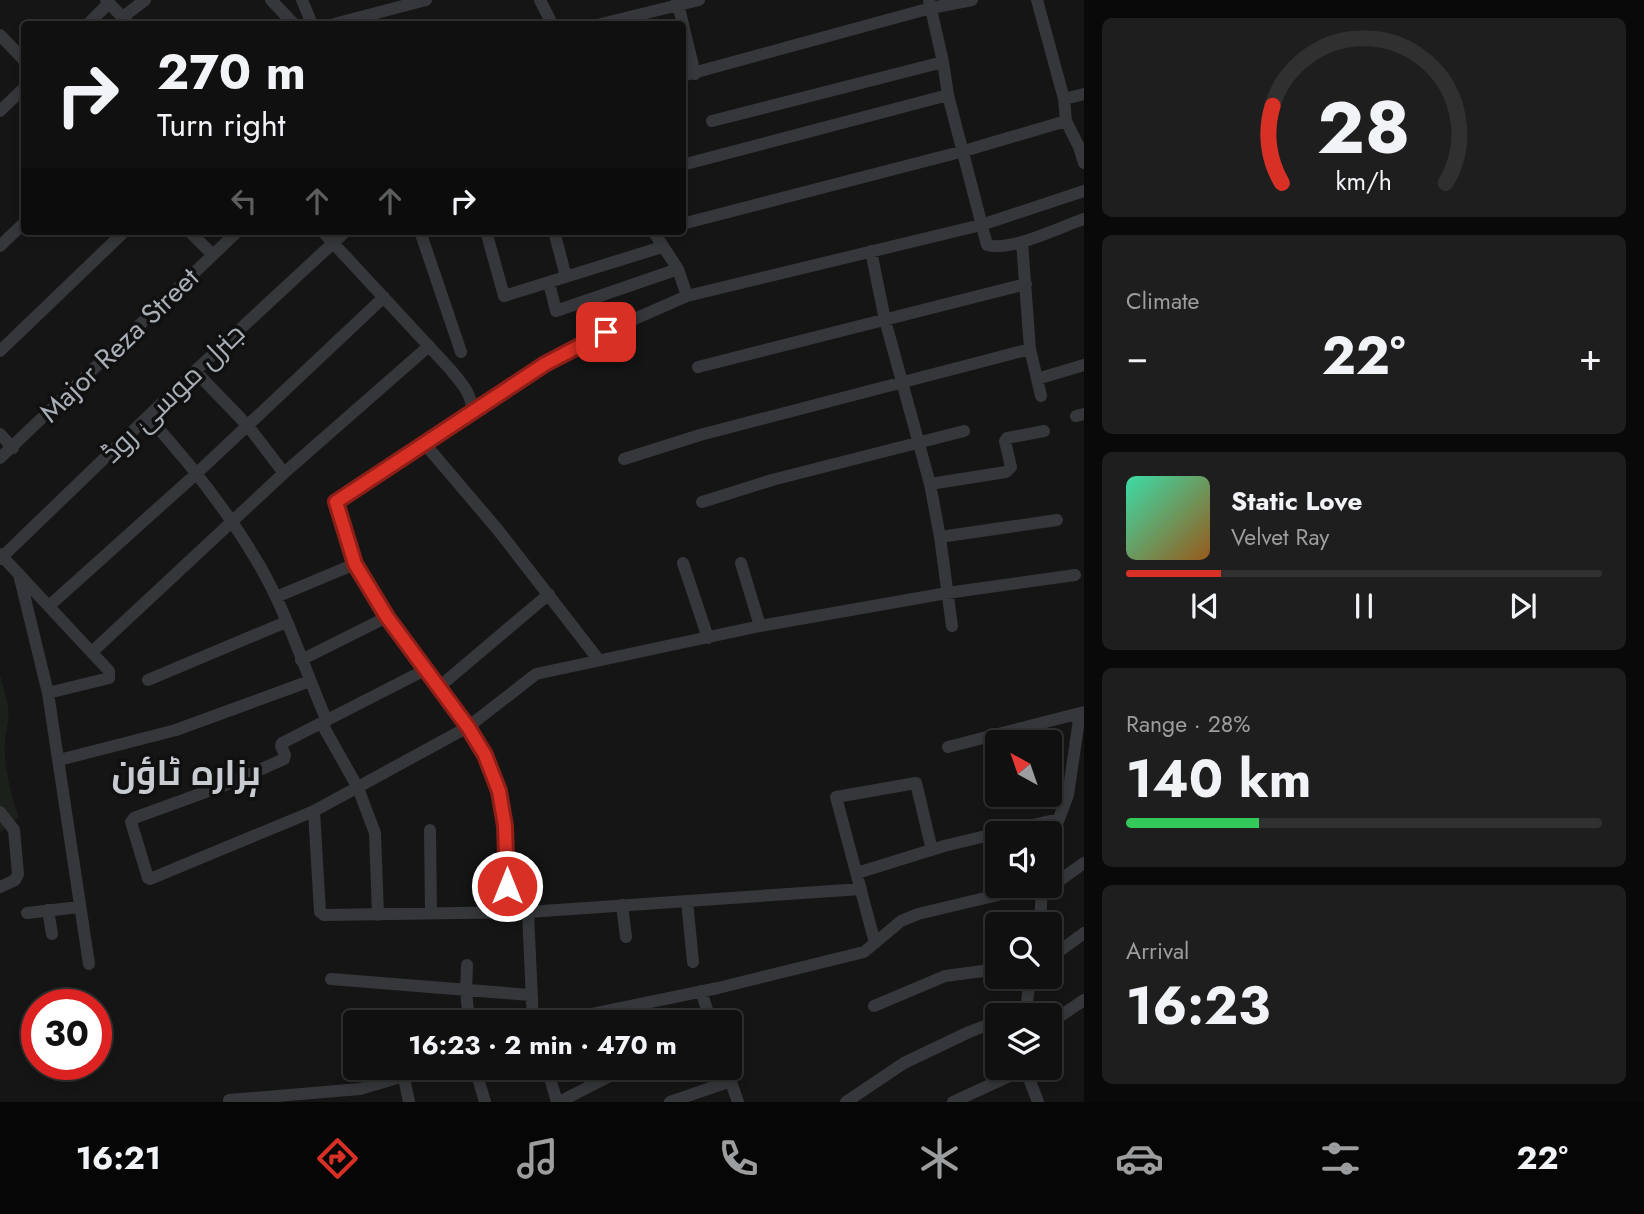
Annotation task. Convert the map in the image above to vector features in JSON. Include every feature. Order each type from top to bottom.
[{"type":"street","points":[[91,21],[108,2],[126,21],[145,0]]},
{"type":"street","points":[[271,0],[291,21]]},
{"type":"street","points":[[302,0],[311,21]]},
{"type":"street","points":[[346,21],[426,0]]},
{"type":"street","points":[[540,0],[550,21]]},
{"type":"street","points":[[612,21],[699,0]]},
{"type":"street","points":[[686,55],[689,75],[930,4],[972,0]]},
{"type":"street","points":[[1037,0],[1064,99],[1066,121],[1081,146],[1084,163]]},
{"type":"street","points":[[678,3],[681,21]]},
{"type":"street","points":[[930,4],[948,95],[987,244],[992,246],[1022,242],[1084,219]]},
{"type":"street","points":[[0,35],[21,57]]},
{"type":"street","points":[[712,121],[943,62]]},
{"type":"street","points":[[0,111],[21,91]]},
{"type":"street","points":[[1064,99],[1084,94]]},
{"type":"street","points":[[686,164],[948,95]]},
{"type":"street","points":[[686,223],[964,151],[1066,121]]},
{"type":"street","points":[[506,912],[505,826],[499,791],[485,755],[468,727],[387,617],[355,564],[336,502],[545,364],[623,324],[687,296],[981,225],[1084,191]]},
{"type":"street","points":[[0,246],[21,226]]},
{"type":"street","points":[[0,351],[121,235]]},
{"type":"street","points":[[193,235],[212,254]]},
{"type":"street","name":"Major Reza Street","points":[[0,458],[233,235]]},
{"type":"street","points":[[326,235],[468,391],[472,400],[472,411]]},
{"type":"street","name":"جنرل موسیٰ روڈ","points":[[1,557],[341,235]]},
{"type":"street","points":[[421,235],[461,352]]},
{"type":"street","points":[[487,235],[504,296],[662,247]]},
{"type":"street","points":[[555,235],[566,277]]},
{"type":"street","points":[[655,235],[678,269],[687,296]]},
{"type":"street","points":[[1022,242],[1030,349],[1041,396]]},
{"type":"street","points":[[871,251],[886,320],[930,484],[940,537],[951,626]]},
{"type":"street","points":[[549,283],[556,312],[678,269]]},
{"type":"street","points":[[698,367],[1026,284]]},
{"type":"street","points":[[49,606],[248,426],[384,298]]},
{"type":"street","points":[[92,652],[284,473],[429,346]]},
{"type":"street","points":[[624,459],[700,435],[1030,349]]},
{"type":"street","points":[[1037,379],[1084,365]]},
{"type":"street","points":[[195,371],[248,426],[284,473]]},
{"type":"street","points":[[148,417],[232,522],[276,597],[325,722],[358,788],[375,833],[378,915]]},
{"type":"street","points":[[702,502],[772,480],[964,431]]},
{"type":"street","points":[[930,484],[1006,472],[1011,467],[1007,438],[1044,431]]},
{"type":"street","points":[[0,434],[13,448]]},
{"type":"street","points":[[424,443],[499,530],[598,659]]},
{"type":"street","points":[[940,537],[1057,520]]},
{"type":"street","points":[[1,557],[109,671],[109,678],[48,693]]},
{"type":"street","points":[[683,563],[708,639]]},
{"type":"street","points":[[741,563],[760,626]]},
{"type":"street","points":[[276,597],[355,564]]},
{"type":"street","points":[[19,574],[48,693],[89,964]]},
{"type":"street","points":[[425,670],[282,743],[284,759],[233,782],[134,818],[131,822],[148,878],[314,811],[358,788],[468,727],[536,674],[760,626],[947,593],[1075,575]]},
{"type":"street","points":[[439,687],[549,594]]},
{"type":"street","points":[[301,660],[387,617]]},
{"type":"street","points":[[148,680],[286,622]]},
{"type":"street","points":[[59,760],[176,730],[310,681]]},
{"type":"street","points":[[948,747],[1082,712],[1068,795],[1059,819],[1050,821]]},
{"type":"street","points":[[875,943],[836,797],[916,783],[932,850]]},
{"type":"street","points":[[314,811],[320,912],[324,915],[528,912],[861,889]]},
{"type":"street","points":[[0,812],[14,830],[18,874],[15,880],[0,887]]},
{"type":"street","points":[[430,830],[431,914]]},
{"type":"street","points":[[856,873],[985,836]]},
{"type":"street","points":[[1062,876],[1084,863]]},
{"type":"street","points":[[611,1010],[864,952],[901,921],[918,914],[993,898]]},
{"type":"street","points":[[687,901],[693,962]]},
{"type":"street","points":[[622,905],[626,937]]},
{"type":"street","points":[[27,913],[79,907]]},
{"type":"street","points":[[48,910],[52,934]]},
{"type":"street","points":[[528,912],[531,1010]]},
{"type":"street","points":[[1062,949],[1084,933]]},
{"type":"street","points":[[467,965],[468,1010]]},
{"type":"street","points":[[874,1006],[945,976],[985,971]]},
{"type":"street","points":[[331,979],[530,995]]},
{"type":"street","points":[[702,991],[708,1010]]},
{"type":"street","points":[[1062,1015],[1084,1000]]},
{"type":"street","points":[[846,1102],[904,1063],[985,1025]]},
{"type":"street","points":[[229,1100],[361,1096],[389,1080]]},
{"type":"street","points":[[405,1080],[409,1102]]},
{"type":"street","points":[[479,1080],[485,1102]]},
{"type":"street","points":[[551,1080],[558,1102],[602,1080]]},
{"type":"street","points":[[953,1102],[1000,1080]]},
{"type":"street","points":[[1030,1080],[1038,1102]]},
{"type":"street","points":[[670,1102],[731,1081],[737,1102]]},
{"type":"shaded area","points":[[0,675],[8,712],[6,769],[19,817],[0,833]]},
{"type":"district","name":"ہزارہ ٹاؤن","points":[[186,773]]},
{"type":"route","points":[[507,886],[505,826],[499,791],[485,755],[468,727],[387,617],[355,564],[336,502],[545,364],[606,332]]}]
